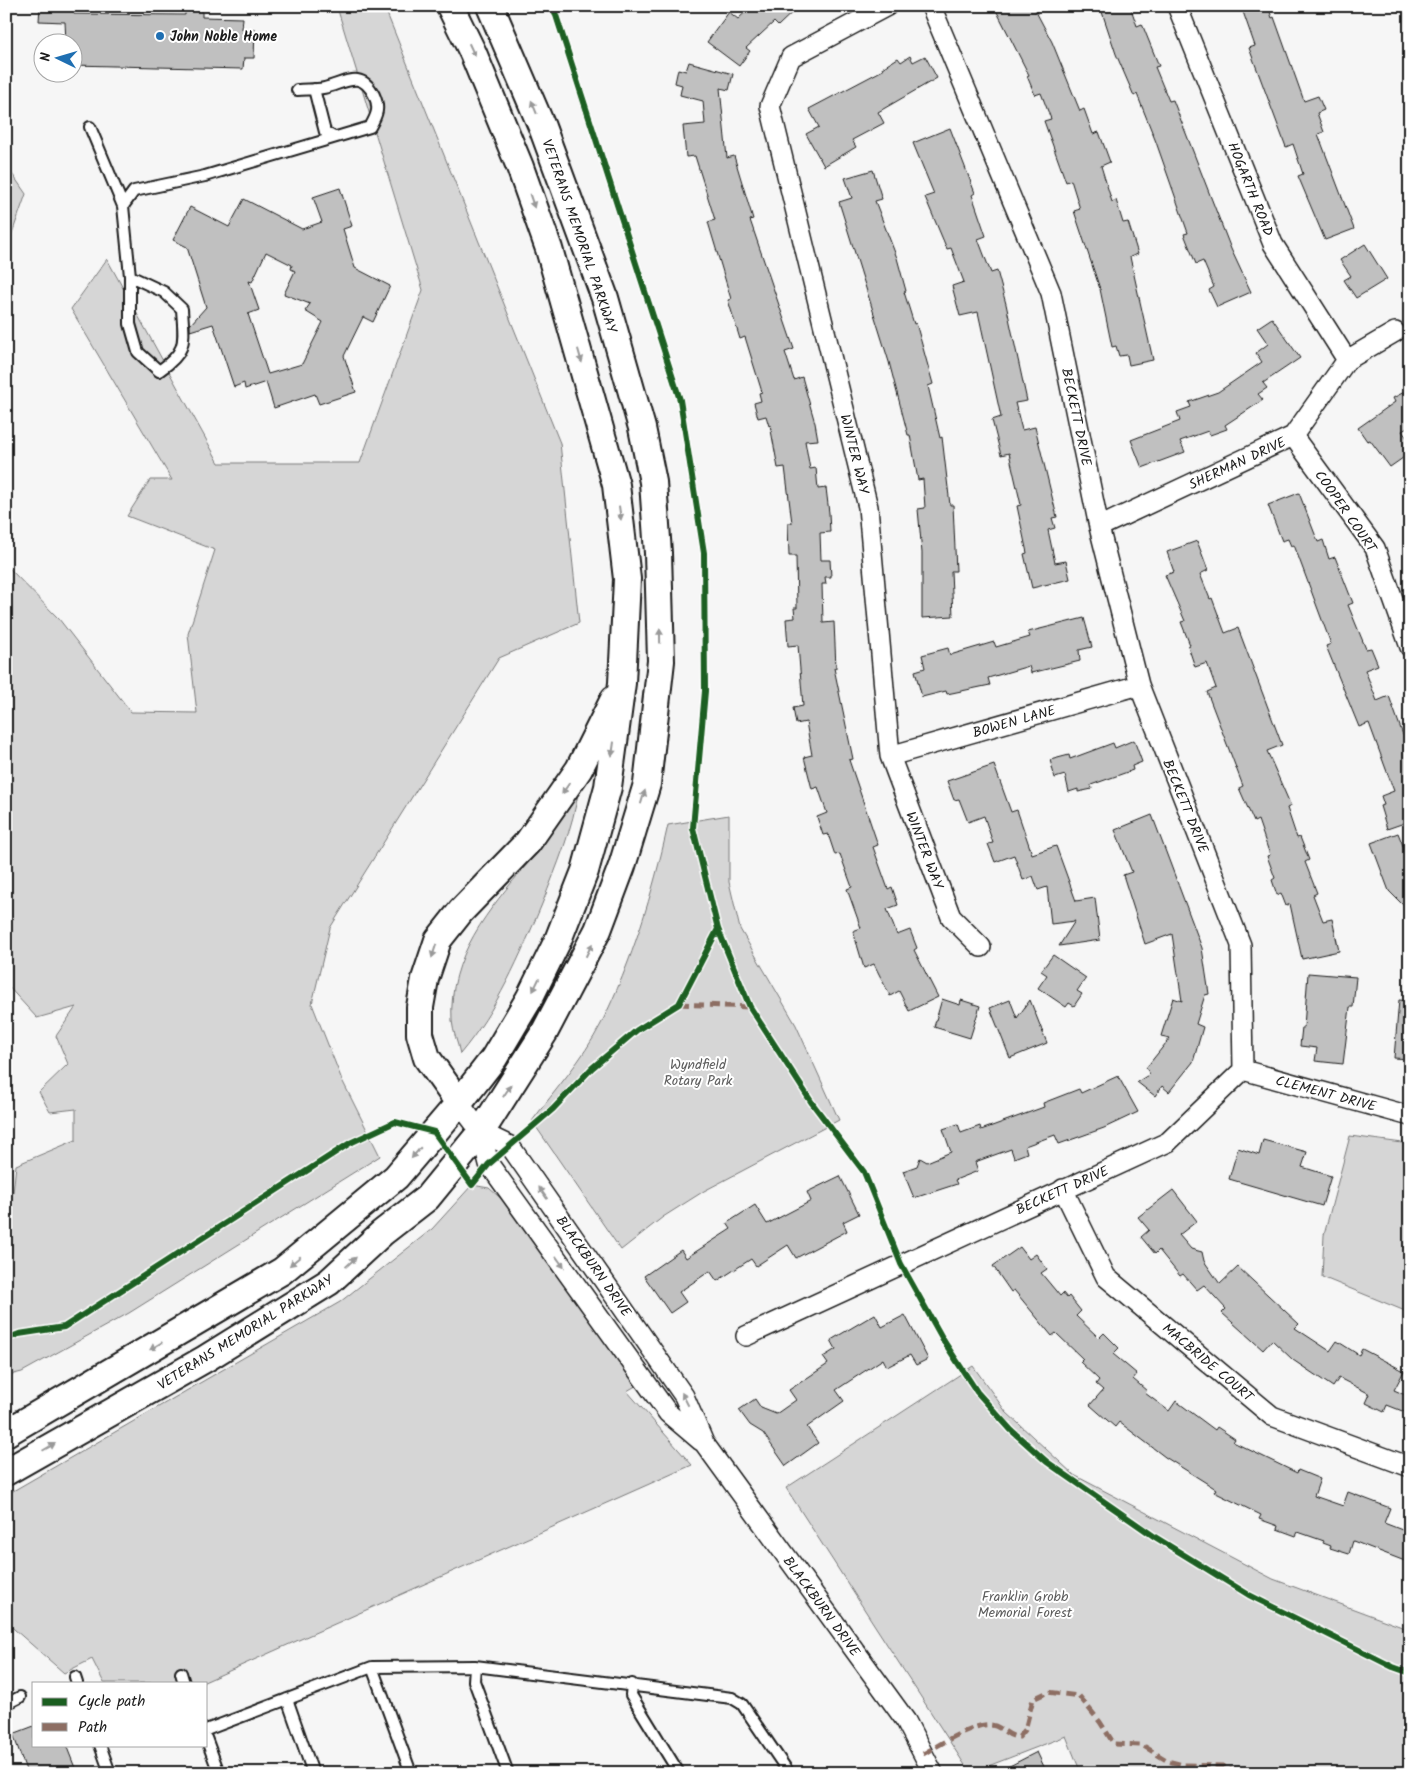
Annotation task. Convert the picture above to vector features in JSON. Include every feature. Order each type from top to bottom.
[{"type":"main road","points":[[6,1433],[282,1271],[396,1177],[460,1103],[494,1058],[529,999],[558,940],[585,871],[608,787],[622,683],[627,579],[616,485],[549,249],[520,167],[473,52],[450,6]]},
{"type":"main road","name":"VETERANS MEMORIAL PARKWAY","points":[[6,1472],[205,1359],[329,1282],[382,1234],[427,1198],[481,1132],[544,1033],[598,930],[622,866],[647,784],[661,661],[658,553],[653,482],[642,428],[605,298],[542,127],[490,6]]},
{"type":"main road","points":[[460,1103],[427,1058],[420,1034],[420,1007],[425,979],[438,940],[461,911],[528,842],[579,769],[622,683]]},
{"type":"street","name":"WINTER WAY","points":[[887,6],[791,56],[770,106],[868,507],[890,756],[951,917],[981,947]]},
{"type":"street","name":"BECKETT DRIVE","points":[[746,1336],[1168,1142],[1243,1070],[1241,945],[1139,685],[1099,526],[1051,293],[931,6]]},
{"type":"street","name":"HOGARTH ROAD","points":[[1177,6],[1274,244],[1347,360]]},
{"type":"street","name":"SHERMAN DRIVE","points":[[1099,526],[1293,436],[1347,360],[1396,332]]},
{"type":"street","name":"COOPER COURT","points":[[1293,436],[1375,548],[1410,647]]},
{"type":"street","name":"BOWEN LANE","points":[[890,756],[1139,685]]},
{"type":"street","name":"CLEMENT DRIVE","points":[[1243,1070],[1410,1116]]},
{"type":"street","name":"BLACKBURN DRIVE","points":[[460,1103],[481,1132],[489,1164],[668,1412],[704,1443]]},
{"type":"street","name":"BLACKBURN DRIVE","points":[[481,1132],[510,1146],[684,1396],[704,1443],[906,1721],[933,1773]]},
{"type":"street","name":"MACBRIDE COURT","points":[[1063,1189],[1106,1277],[1272,1416],[1410,1467]]},
{"type":"lane","points":[[123,206],[134,191],[205,176],[370,127],[378,115],[377,101],[369,86],[359,80],[352,79],[314,89],[296,90]]},
{"type":"lane","points":[[314,89],[325,132],[334,137]]},
{"type":"lane","points":[[90,127],[123,206],[130,276],[130,324],[138,352],[159,371],[176,360],[184,342],[182,309],[164,292],[130,276]]},
{"type":"lane","points":[[475,1666],[474,1681],[508,1773]]},
{"type":"lane","points":[[208,1729],[372,1667],[475,1666],[632,1684],[732,1698],[742,1704],[789,1773]]},
{"type":"lane","points":[[372,1667],[411,1773]]},
{"type":"lane","points":[[632,1684],[631,1695],[679,1773]]},
{"type":"lane","points":[[6,1704],[20,1696]]},
{"type":"lane","points":[[287,1699],[313,1773]]},
{"type":"lane","points":[[208,1743],[219,1773]]},
{"type":"lane","points":[[100,1746],[110,1773]]},
{"type":"green space","points":[[384,6],[560,443],[579,623],[499,658],[330,928],[312,1004],[342,1080],[380,1156],[129,1313],[22,1372],[6,1376],[6,1196],[13,1193],[16,1165],[76,1140],[76,1109],[50,1112],[39,1092],[68,1064],[56,1036],[76,1007],[37,1018],[6,984],[6,565],[59,619],[131,712],[197,713],[188,634],[215,550],[127,516],[150,480],[172,480],[71,309],[107,259],[219,463],[360,463],[423,290],[337,7]]},
{"type":"green space","points":[[6,165],[26,194],[6,250]]},
{"type":"green space","points":[[579,788],[573,818],[564,847],[525,943],[496,1001],[460,1054],[452,1021],[453,998],[457,976],[464,955],[486,916],[542,846]]},
{"type":"green space","name":"Wyndfield Rotary Park","points":[[729,815],[729,882],[740,929],[796,1025],[839,1120],[704,1191],[663,1217],[621,1250],[532,1121],[586,1050],[601,1024],[632,952],[656,876],[668,825]]},
{"type":"green space","points":[[1350,1136],[1410,1144],[1410,1313],[1322,1277],[1324,1235]]},
{"type":"green space","points":[[472,1185],[489,1188],[505,1202],[639,1384],[627,1391],[692,1465],[204,1682],[104,1682],[92,1659],[64,1673],[6,1622],[6,1495],[340,1302],[432,1229]]},
{"type":"green space","name":"Franklin Grobb Memorial Forest","points":[[973,1366],[1006,1412],[1074,1475],[1273,1579],[1410,1630],[1410,1773],[1081,1773],[1066,1736],[970,1773],[786,1488]]},
{"type":"building","name":"John Noble Home","points":[[40,6],[74,6],[74,14],[185,15],[185,6],[202,6],[202,17],[243,18],[242,29],[255,29],[254,58],[244,58],[243,69],[82,65],[82,32],[66,32],[65,22],[39,21]]},
{"type":"building","points":[[752,6],[799,6],[778,26],[774,22],[746,48],[750,51],[739,66],[707,42],[729,12],[738,19]]},
{"type":"building","points":[[994,6],[1033,6],[1052,42],[1080,111],[1084,109],[1093,134],[1099,132],[1110,162],[1101,166],[1112,202],[1116,200],[1123,223],[1128,222],[1138,254],[1130,257],[1153,360],[1129,365],[1127,355],[1119,356],[1116,346],[1112,347],[1100,289],[1074,211],[1080,209],[1071,180],[1066,182],[1044,121],[1051,119],[1041,93],[1035,95],[1027,76],[1029,75]]},
{"type":"building","points":[[1100,6],[1130,6],[1137,26],[1142,24],[1159,66],[1155,67],[1169,101],[1173,100],[1231,249],[1251,292],[1217,307],[1209,290],[1214,287],[1203,261],[1196,264],[1184,234],[1188,233],[1156,142],[1137,94],[1134,96],[1116,54]]},
{"type":"building","points":[[1241,6],[1268,6],[1272,18],[1274,17],[1304,101],[1318,96],[1324,110],[1317,113],[1324,132],[1318,134],[1354,229],[1325,240],[1298,176],[1303,174],[1293,144],[1286,147],[1249,48],[1255,46]]},
{"type":"building","points":[[910,56],[913,62],[925,56],[937,78],[878,112],[884,123],[852,140],[856,147],[824,166],[806,134],[819,127],[809,109],[883,70],[882,68],[898,58],[901,62]]},
{"type":"building","points":[[689,62],[733,74],[729,90],[720,88],[727,158],[734,156],[753,219],[750,220],[794,349],[785,352],[794,380],[802,377],[815,423],[818,440],[805,441],[810,469],[816,468],[818,489],[826,488],[829,513],[830,532],[820,533],[821,560],[830,560],[831,577],[825,577],[826,584],[822,584],[823,623],[834,622],[836,668],[834,668],[853,759],[849,760],[878,845],[873,847],[888,889],[892,887],[898,905],[887,909],[897,935],[910,930],[917,948],[914,950],[938,997],[909,1011],[899,991],[890,996],[874,964],[864,968],[853,931],[861,928],[847,889],[852,887],[840,854],[835,855],[828,834],[823,835],[817,817],[827,813],[818,787],[812,789],[804,757],[812,755],[806,722],[796,724],[793,708],[803,706],[798,645],[788,646],[786,619],[795,618],[794,608],[797,608],[796,556],[789,556],[788,523],[792,523],[785,467],[778,468],[770,425],[766,416],[758,418],[754,403],[761,401],[759,393],[762,392],[745,337],[740,339],[728,300],[731,299],[708,222],[715,220],[695,156],[686,157],[683,126],[705,124],[703,101],[680,95],[682,85],[675,83],[678,69],[686,71]]},
{"type":"building","points":[[950,128],[975,193],[972,195],[986,236],[978,239],[991,273],[997,271],[1006,304],[1027,401],[1015,403],[1022,430],[1035,427],[1057,517],[1052,518],[1055,528],[1048,530],[1055,563],[1066,561],[1070,579],[1032,588],[1024,554],[1027,553],[1017,506],[1021,505],[1009,453],[1001,455],[992,420],[1001,417],[978,312],[960,316],[952,286],[964,282],[951,248],[947,249],[925,197],[934,194],[913,143]]},
{"type":"building","points":[[873,170],[882,199],[875,201],[897,258],[906,291],[904,292],[914,324],[916,323],[933,384],[928,386],[940,438],[942,437],[950,505],[953,505],[956,571],[951,571],[953,616],[922,618],[922,553],[918,509],[925,508],[923,479],[918,480],[910,435],[908,435],[889,362],[839,202],[852,198],[845,178]]},
{"type":"building","points":[[340,188],[352,226],[343,229],[355,268],[390,286],[373,322],[363,317],[344,356],[356,392],[319,404],[315,394],[274,408],[266,382],[245,389],[244,383],[234,387],[213,324],[190,331],[190,325],[206,307],[187,247],[173,240],[190,207],[229,227],[244,199],[302,229],[322,222],[313,197]],"holes":[[[266,252],[292,265],[291,269],[295,271],[284,294],[310,304],[305,311],[323,322],[302,364],[268,374],[248,314],[259,310],[249,281],[252,282]]]},
{"type":"building","points":[[1365,244],[1387,279],[1356,298],[1344,280],[1351,276],[1340,260]]},
{"type":"building","points":[[1272,318],[1300,358],[1263,383],[1267,388],[1258,394],[1263,400],[1225,425],[1227,429],[1210,435],[1208,431],[1180,441],[1185,452],[1142,468],[1131,440],[1180,421],[1177,412],[1191,407],[1189,402],[1218,392],[1262,362],[1256,353],[1268,344],[1257,328]]},
{"type":"building","points":[[1410,389],[1410,429],[1409,427],[1402,431],[1410,442],[1410,453],[1390,467],[1370,440],[1367,441],[1358,428],[1395,402],[1393,398]]},
{"type":"building","points":[[1299,493],[1318,542],[1323,540],[1329,559],[1335,557],[1353,603],[1348,605],[1366,649],[1371,648],[1378,665],[1365,670],[1377,701],[1389,696],[1407,746],[1410,745],[1410,821],[1387,829],[1380,806],[1384,805],[1381,796],[1394,791],[1369,723],[1359,727],[1326,646],[1331,644],[1294,545],[1291,546],[1288,539],[1282,541],[1268,505]]},
{"type":"building","points":[[1197,541],[1208,570],[1200,574],[1210,599],[1212,598],[1225,633],[1238,628],[1282,745],[1267,751],[1291,806],[1287,808],[1297,838],[1300,837],[1309,860],[1305,862],[1317,893],[1313,895],[1323,921],[1332,919],[1339,951],[1302,959],[1290,904],[1286,906],[1281,893],[1277,895],[1272,880],[1275,878],[1267,856],[1270,855],[1258,820],[1254,822],[1239,788],[1243,786],[1207,692],[1216,688],[1207,663],[1195,667],[1188,646],[1190,645],[1181,622],[1185,621],[1165,575],[1174,572],[1167,552]]},
{"type":"building","points":[[1084,618],[1092,647],[1079,650],[1080,661],[1031,673],[1029,666],[988,678],[990,685],[947,694],[946,691],[922,697],[915,671],[925,668],[922,655],[948,648],[950,655],[994,642],[996,647],[1030,637],[1028,632]]},
{"type":"building","points":[[1134,740],[1142,762],[1132,766],[1133,770],[1091,785],[1092,789],[1078,792],[1078,789],[1069,792],[1065,775],[1055,778],[1050,760],[1069,755],[1070,759],[1113,743],[1115,748]]},
{"type":"building","points":[[994,765],[1011,812],[1017,810],[1032,854],[1056,846],[1076,901],[1095,898],[1100,940],[1059,946],[1075,921],[1051,924],[1047,887],[1038,890],[1033,876],[1023,880],[1014,855],[995,862],[988,844],[993,843],[984,816],[968,822],[959,799],[954,800],[947,781]]},
{"type":"building","points":[[1152,815],[1202,948],[1209,994],[1205,995],[1196,1024],[1203,1027],[1193,1062],[1169,1092],[1162,1086],[1155,1096],[1137,1082],[1150,1074],[1146,1068],[1170,1038],[1161,1036],[1173,998],[1182,1001],[1172,934],[1145,944],[1123,875],[1132,872],[1115,830]]},
{"type":"building","points":[[1398,833],[1406,853],[1410,851],[1410,912],[1389,891],[1371,843]]},
{"type":"building","points":[[1053,955],[1086,978],[1077,991],[1082,994],[1074,1006],[1069,1003],[1066,1007],[1038,988],[1047,975],[1041,971]]},
{"type":"building","points":[[1308,973],[1356,977],[1353,1007],[1350,1007],[1343,1064],[1315,1061],[1317,1048],[1300,1046],[1302,1027],[1304,1027]]},
{"type":"building","points":[[942,999],[960,1005],[961,1000],[980,1006],[970,1038],[934,1027]]},
{"type":"building","points":[[1010,1000],[1017,1018],[1030,1000],[1047,1043],[1010,1058],[990,1008]]},
{"type":"building","points":[[1399,1000],[1410,1001],[1410,1059],[1394,1058]]},
{"type":"building","points":[[1118,1076],[1138,1112],[1104,1128],[1059,1144],[1055,1135],[1025,1146],[1027,1153],[1014,1158],[1011,1149],[975,1162],[978,1171],[955,1180],[957,1184],[914,1198],[903,1171],[917,1166],[920,1158],[927,1162],[951,1152],[943,1129],[958,1124],[961,1133],[980,1126],[981,1130],[1044,1107],[1043,1103],[1079,1089],[1081,1093]]},
{"type":"building","points":[[1263,1140],[1307,1152],[1302,1167],[1331,1176],[1322,1206],[1229,1179],[1238,1148],[1259,1155]]},
{"type":"building","points":[[840,1176],[859,1214],[843,1222],[847,1231],[796,1258],[788,1245],[756,1266],[751,1259],[717,1281],[710,1271],[679,1292],[686,1302],[670,1313],[644,1276],[681,1250],[686,1258],[731,1229],[727,1223],[755,1205],[767,1224],[811,1201],[807,1192]]},
{"type":"building","points":[[1173,1190],[1197,1221],[1179,1235],[1191,1249],[1202,1252],[1204,1261],[1220,1284],[1238,1267],[1299,1324],[1295,1328],[1330,1351],[1337,1341],[1359,1355],[1362,1349],[1404,1371],[1394,1390],[1410,1397],[1410,1414],[1387,1405],[1384,1412],[1366,1403],[1370,1394],[1339,1378],[1333,1387],[1293,1360],[1272,1340],[1263,1350],[1222,1313],[1226,1309],[1204,1285],[1197,1290],[1183,1274],[1180,1276],[1159,1250],[1155,1254],[1141,1237],[1149,1230],[1138,1217]]},
{"type":"building","points":[[1020,1247],[1029,1259],[1036,1254],[1047,1269],[1041,1273],[1060,1296],[1063,1293],[1067,1298],[1069,1296],[1081,1311],[1076,1316],[1099,1338],[1104,1333],[1119,1348],[1113,1354],[1137,1374],[1133,1379],[1147,1391],[1145,1393],[1169,1411],[1176,1401],[1215,1430],[1217,1427],[1235,1439],[1233,1442],[1297,1473],[1298,1470],[1320,1479],[1314,1496],[1343,1506],[1348,1492],[1390,1508],[1384,1523],[1410,1533],[1410,1563],[1353,1541],[1349,1554],[1330,1548],[1331,1546],[1323,1543],[1324,1541],[1298,1532],[1296,1536],[1277,1529],[1278,1526],[1259,1519],[1261,1515],[1214,1492],[1216,1489],[1165,1457],[1119,1422],[1115,1427],[1090,1405],[1103,1390],[1096,1384],[1099,1380],[1080,1362],[1083,1359],[1056,1333],[1052,1336],[1014,1290],[1011,1292],[993,1266]]},
{"type":"building","points":[[875,1314],[882,1327],[905,1315],[928,1359],[916,1365],[910,1355],[887,1367],[883,1359],[836,1390],[844,1401],[807,1427],[818,1443],[786,1466],[763,1433],[750,1425],[739,1410],[755,1399],[761,1408],[776,1414],[796,1400],[789,1390],[828,1364],[823,1357],[836,1349],[831,1340]]},
{"type":"building","points":[[32,1727],[32,1746],[66,1746],[77,1773],[27,1773],[13,1734]]},
{"type":"building","points":[[1037,1752],[1047,1773],[996,1773]]},
{"type":"marked path","points":[[679,1004],[750,1007]]},
{"type":"marked path","points":[[923,1754],[966,1731],[984,1725],[998,1727],[1015,1737],[1019,1737],[1025,1730],[1033,1699],[1048,1692],[1079,1696],[1100,1722],[1114,1744],[1142,1745],[1168,1761],[1183,1765],[1223,1766],[1237,1773]]},
{"type":"cycle path","points":[[553,6],[680,400],[704,553],[705,691],[693,828],[718,929],[750,1007],[812,1103],[864,1172],[901,1264],[945,1343],[977,1392],[1011,1430],[1047,1462],[1155,1537],[1249,1595],[1393,1667],[1410,1673]]},
{"type":"cycle path","points":[[6,1339],[19,1334],[64,1327],[350,1143],[395,1122],[434,1132],[472,1185],[489,1164],[553,1109],[592,1068],[637,1030],[679,1004],[718,929]]},
{"type":"place","name":"John Noble Home","points":[[160,36]]}]
